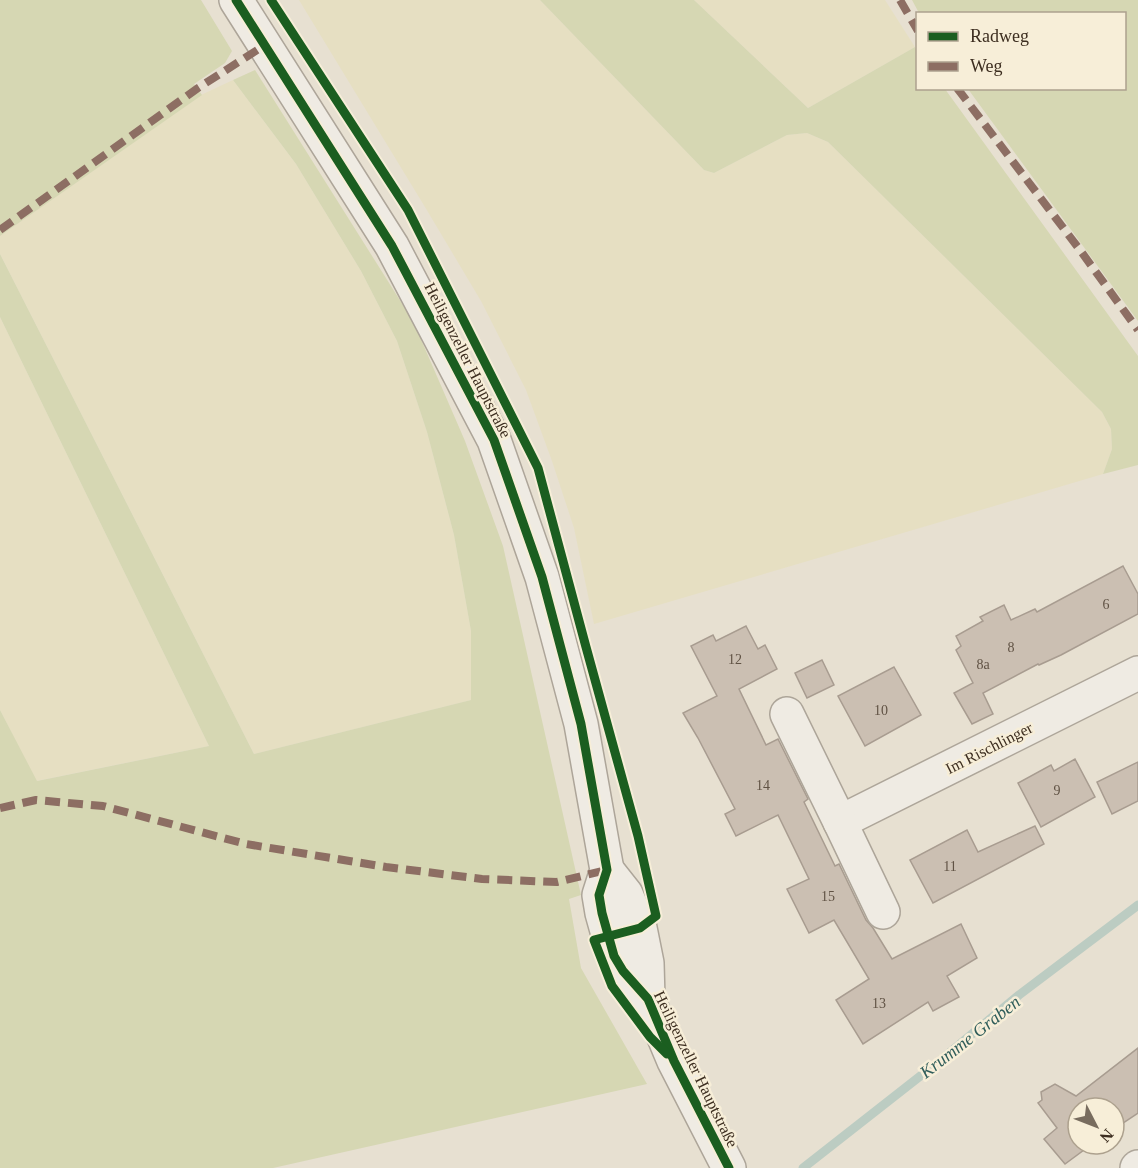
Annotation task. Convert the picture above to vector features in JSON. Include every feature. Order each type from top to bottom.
[{"type":"street","name":"Heiligenzeller Hauptstraße","points":[[236,0],[392,246],[494,440],[542,577],[581,724],[607,870],[626,894],[640,928],[647,963],[648,999],[674,1060],[729,1168]]},
{"type":"street","name":"Im Rischlinger","points":[[840,822],[1138,673]]},
{"type":"street","points":[[787,714],[883,912]]},
{"type":"shaded area","points":[[299,0],[540,0],[704,170],[714,173],[787,135],[807,133],[828,142],[1102,412],[1111,429],[1112,449],[1103,474],[594,624],[574,528],[526,390],[481,301]]},
{"type":"shaded area","points":[[694,0],[885,0],[915,47],[808,108]]},
{"type":"shaded area","points":[[233,80],[296,164],[361,271],[397,341],[427,432],[454,535],[471,631],[471,700],[254,754],[0,254],[0,236],[201,95]]},
{"type":"shaded area","points":[[0,317],[209,746],[36,781],[0,710]]},
{"type":"green space","points":[[0,0],[201,0],[232,51],[225,63],[194,84],[202,95],[0,236]]},
{"type":"green space","points":[[540,0],[694,0],[808,108],[915,47],[916,90],[946,90],[1138,356],[1138,465],[1103,474],[1112,449],[1111,429],[1102,412],[828,142],[807,133],[787,135],[714,173],[704,170]]},
{"type":"green space","points":[[912,0],[1138,0],[1138,321],[969,90],[1126,90],[1126,12],[918,12]]},
{"type":"green space","points":[[255,70],[413,321],[465,441],[503,546],[581,895],[569,899],[581,968],[647,1084],[273,1168],[0,1168],[0,710],[37,781],[209,746],[0,317],[0,254],[254,754],[471,700],[471,631],[454,535],[427,432],[397,341],[361,271],[296,164],[233,80]]},
{"type":"building","points":[[1123,566],[1138,594],[1138,614],[983,693],[993,714],[972,724],[954,693],[973,683],[956,650],[961,646],[956,636],[983,621],[980,617],[1004,605],[1011,620],[1035,609],[1037,612]]},
{"type":"building","points":[[746,626],[758,649],[765,645],[777,669],[739,689],[766,745],[778,739],[808,799],[804,802],[835,866],[839,864],[866,920],[892,959],[961,924],[977,958],[947,976],[959,997],[933,1011],[928,1002],[863,1044],[836,1000],[869,979],[834,920],[809,933],[787,889],[809,879],[778,815],[736,836],[725,814],[735,809],[683,713],[717,696],[691,646],[713,635],[716,641]]},
{"type":"building","points":[[822,660],[834,685],[807,698],[795,673]]},
{"type":"building","points":[[894,667],[921,715],[865,746],[838,696]]},
{"type":"building","points":[[1075,759],[1095,797],[1041,827],[1018,783],[1051,765],[1054,771]]},
{"type":"building","points":[[1138,762],[1138,801],[1112,814],[1097,782]]},
{"type":"building","points":[[1035,826],[1044,844],[933,903],[910,860],[967,830],[978,852]]},
{"type":"building","points":[[1138,1048],[1138,1113],[1126,1121],[1126,1096],[1076,1096]]},
{"type":"building","points":[[1055,1084],[1076,1096],[1066,1096],[1066,1156],[1076,1156],[1065,1164],[1044,1139],[1057,1128],[1038,1103],[1042,1100],[1041,1092]]},
{"type":"waterway","name":"Krumme Graben","points":[[803,1168],[942,1059],[1019,995],[1138,905]]},
{"type":"marked path","points":[[900,0],[916,28]]},
{"type":"marked path","points":[[0,230],[198,88],[265,45]]},
{"type":"marked path","points":[[959,90],[1138,330]]},
{"type":"marked path","points":[[0,808],[36,800],[103,806],[246,844],[386,867],[482,879],[557,882],[607,870]]},
{"type":"cycle path","points":[[236,0],[392,246],[494,440],[542,577],[581,724],[607,870],[599,895],[614,956],[623,971],[648,999],[674,1061],[729,1168]]},
{"type":"cycle path","points":[[271,0],[408,210],[538,468],[638,836],[656,916],[640,928],[594,940],[612,986],[650,1037],[667,1054]]}]
